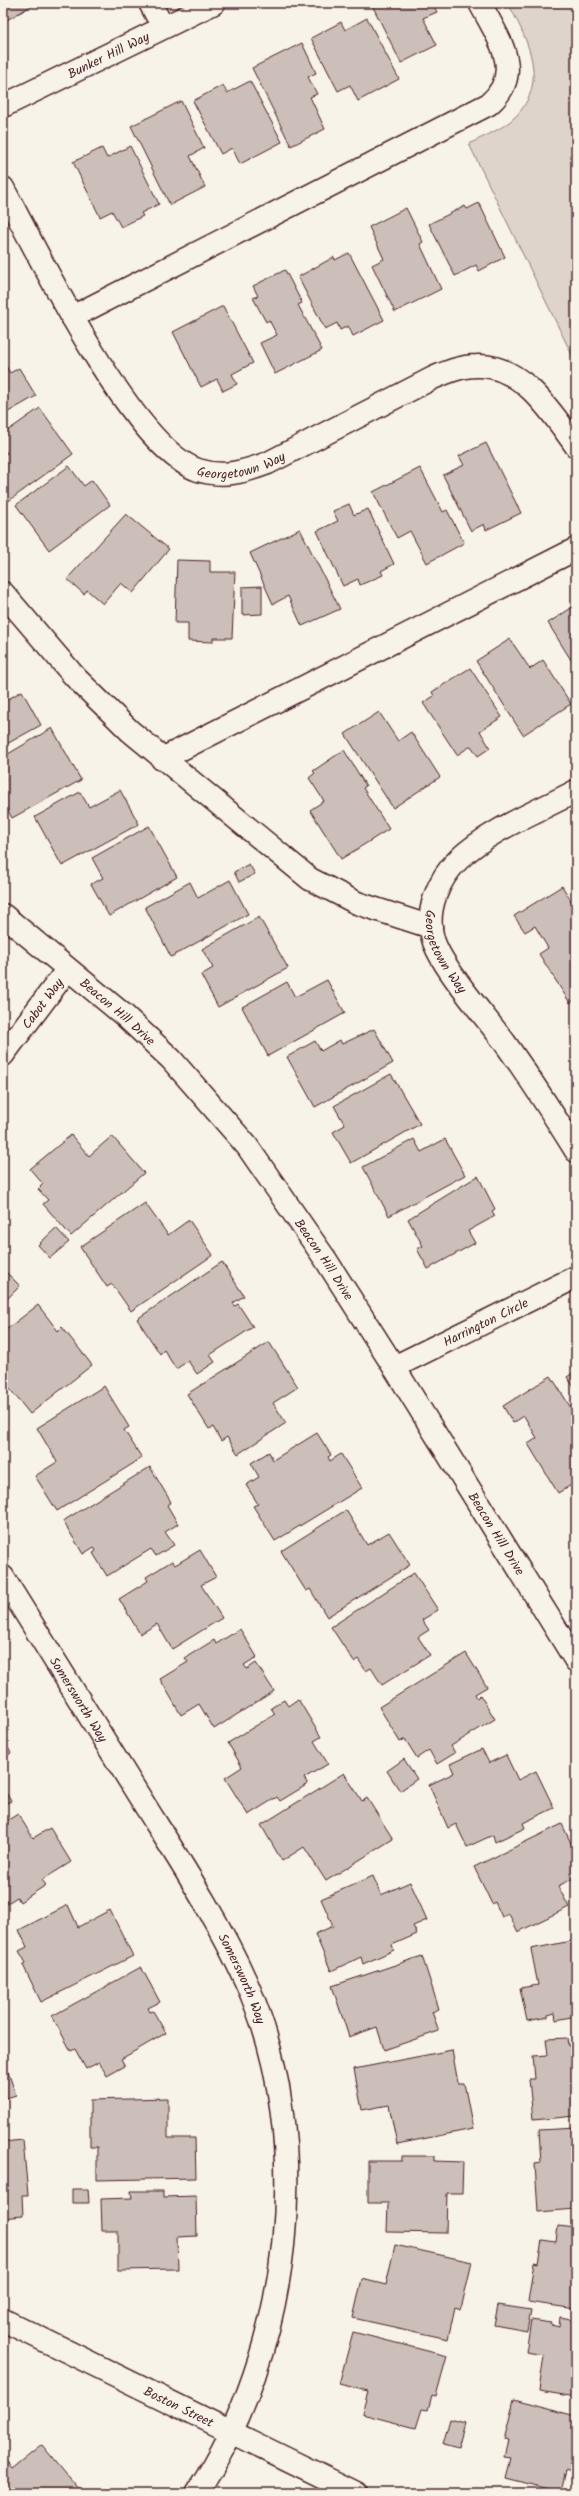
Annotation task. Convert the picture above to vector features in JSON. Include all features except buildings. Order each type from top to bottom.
[{"type":"street","points":[[150,3],[163,26]]},
{"type":"street","name":"Bunker Hill Way","points":[[3,106],[163,26],[214,3]]},
{"type":"street","points":[[72,317],[489,104],[497,97],[504,86],[509,72],[506,55],[480,3]]},
{"type":"street","name":"Georgetown Way","points":[[3,188],[72,317],[98,358],[152,435],[174,457],[197,470],[220,475],[244,472],[268,463],[433,378],[458,368],[477,366],[494,368],[512,376],[529,388],[576,446]]},
{"type":"street","points":[[162,759],[576,549]]},
{"type":"street","points":[[3,593],[75,677],[162,759],[310,879],[357,903],[431,927]]},
{"type":"street","name":"Georgetown Way","points":[[576,791],[485,840],[458,859],[446,875],[436,893],[431,910],[431,927],[440,954],[538,1090],[576,1151]]},
{"type":"street","name":"Beacon Hill Drive","points":[[3,915],[125,1016],[171,1059],[248,1146],[326,1260],[576,1661]]},
{"type":"street","name":"Cabot Way","points":[[3,1056],[68,970]]},
{"type":"street","name":"Harrington Circle","points":[[394,1367],[576,1277]]},
{"type":"street","name":"Somersworth Way","points":[[3,1577],[202,1898],[247,1985],[266,2037],[283,2129],[286,2185],[283,2251],[275,2304],[261,2357],[230,2432],[197,2493]]},
{"type":"street","name":"Boston Street","points":[[3,2320],[356,2493]]},
{"type":"shaded area","points":[[508,3],[576,3],[576,363],[469,144],[499,129],[515,117],[526,104],[531,89],[533,75],[532,60],[522,31]]}]
